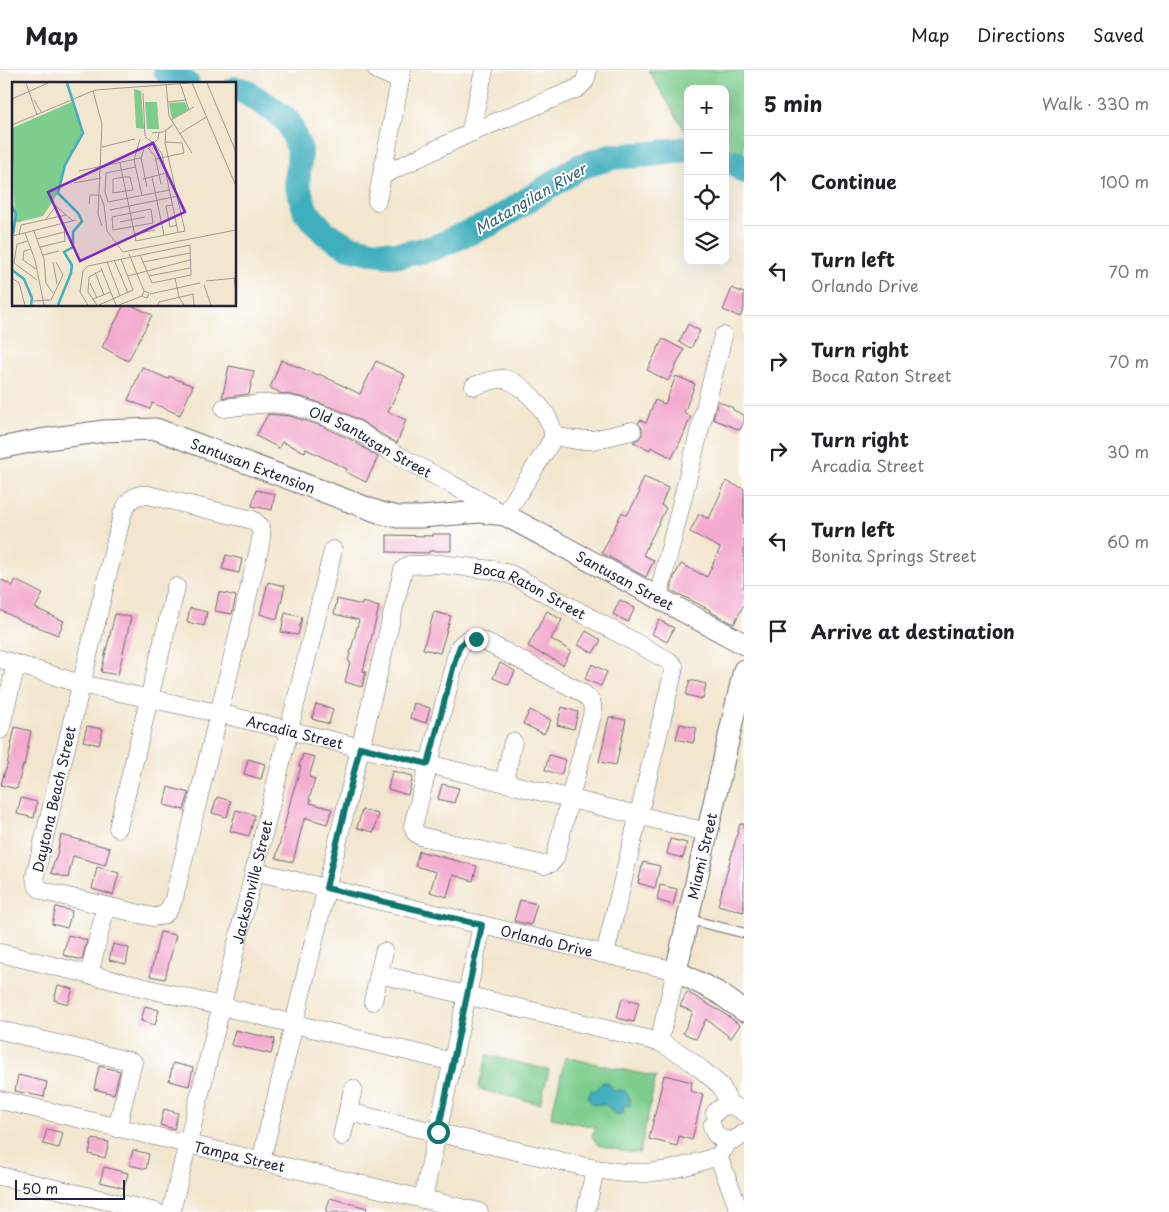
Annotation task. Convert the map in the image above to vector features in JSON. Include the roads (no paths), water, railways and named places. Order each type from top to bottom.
[{"type":"street","points":[[377,70],[401,75],[377,201]]},
{"type":"street","points":[[470,133],[484,70]]},
{"type":"street","points":[[383,175],[470,133],[578,88],[585,81],[588,70]]},
{"type":"street","points":[[658,597],[723,336]]},
{"type":"street","points":[[474,386],[501,379],[521,388],[528,393],[547,416],[554,436],[505,515]]},
{"type":"street","name":"Old Santusan Street","points":[[224,408],[282,404],[305,409],[342,423],[505,515]]},
{"type":"street","name":"Santusan Extension","points":[[0,448],[104,431],[156,429],[381,513],[398,517],[480,512],[505,515]]},
{"type":"street","points":[[554,436],[576,440],[593,440],[632,431]]},
{"type":"street","name":"Daytona Beach Street","points":[[148,495],[247,518],[260,526],[262,535],[260,545],[218,713],[174,898],[167,914],[160,918],[153,918],[40,889],[36,884],[37,867],[122,515],[126,505],[132,498],[148,495]]},
{"type":"street","name":"Santusan Street","points":[[505,515],[744,644]]},
{"type":"street","name":"Jacksonville Street","points":[[171,1212],[333,550]]},
{"type":"street","name":"Boca Raton Street","points":[[261,1161],[403,570],[409,565],[440,564],[493,570],[510,574],[669,661],[674,666],[605,954]]},
{"type":"street","points":[[118,828],[176,586]]},
{"type":"street","points":[[476,639],[486,642],[591,700],[592,716],[570,798],[555,858],[551,864],[544,865],[420,836],[415,832],[413,826],[456,657],[460,646],[467,640],[476,639]]},
{"type":"street","points":[[0,730],[8,662]]},
{"type":"street","name":"Arcadia Street","points":[[8,662],[81,684],[218,713],[707,832]]},
{"type":"street","name":"Miami Street","points":[[659,1042],[707,832],[740,710],[744,670]]},
{"type":"street","points":[[504,782],[514,742]]},
{"type":"street","name":"Orlando Drive","points":[[254,871],[676,971],[719,993],[744,1011]]},
{"type":"street","points":[[89,975],[106,906]]},
{"type":"street","points":[[423,1199],[482,925]]},
{"type":"street","points":[[373,1001],[384,952]]},
{"type":"street","points":[[0,953],[453,1062]]},
{"type":"street","points":[[379,974],[659,1042],[681,1054],[721,1086],[727,1099],[718,1115],[713,1130],[718,1136],[736,1137]]},
{"type":"street","points":[[0,1030],[133,1062],[117,1128]]},
{"type":"street","points":[[342,1136],[353,1089]]},
{"type":"street","name":"Tampa Street","points":[[0,1100],[479,1212]]},
{"type":"street","points":[[718,1115],[740,1108],[744,1113]]},
{"type":"street","points":[[348,1112],[595,1169],[624,1173],[646,1173],[693,1164],[718,1156],[736,1137]]},
{"type":"street","points":[[718,1156],[740,1212]]},
{"type":"street","points":[[586,1212],[595,1169]]},
{"type":"street","points":[[0,1176],[156,1212]]},
{"type":"lane","points":[[687,919],[744,933]]},
{"type":"water","points":[[603,1082],[608,1083],[616,1091],[625,1092],[628,1096],[630,1106],[624,1106],[624,1113],[616,1114],[608,1106],[594,1104],[590,1101],[588,1097],[591,1090],[595,1091]]},
{"type":"waterway","name":"Matangilan River","points":[[166,70],[170,76],[183,82]]},
{"type":"waterway","name":"Matangilan River","points":[[236,89],[244,91],[266,105],[289,123],[300,150],[297,184],[306,212],[325,233],[349,247],[372,252],[400,255],[433,248],[492,223],[579,167],[611,157],[684,150]]},
{"type":"waterway","name":"Matangilan River","points":[[729,161],[737,164],[744,171]]}]
